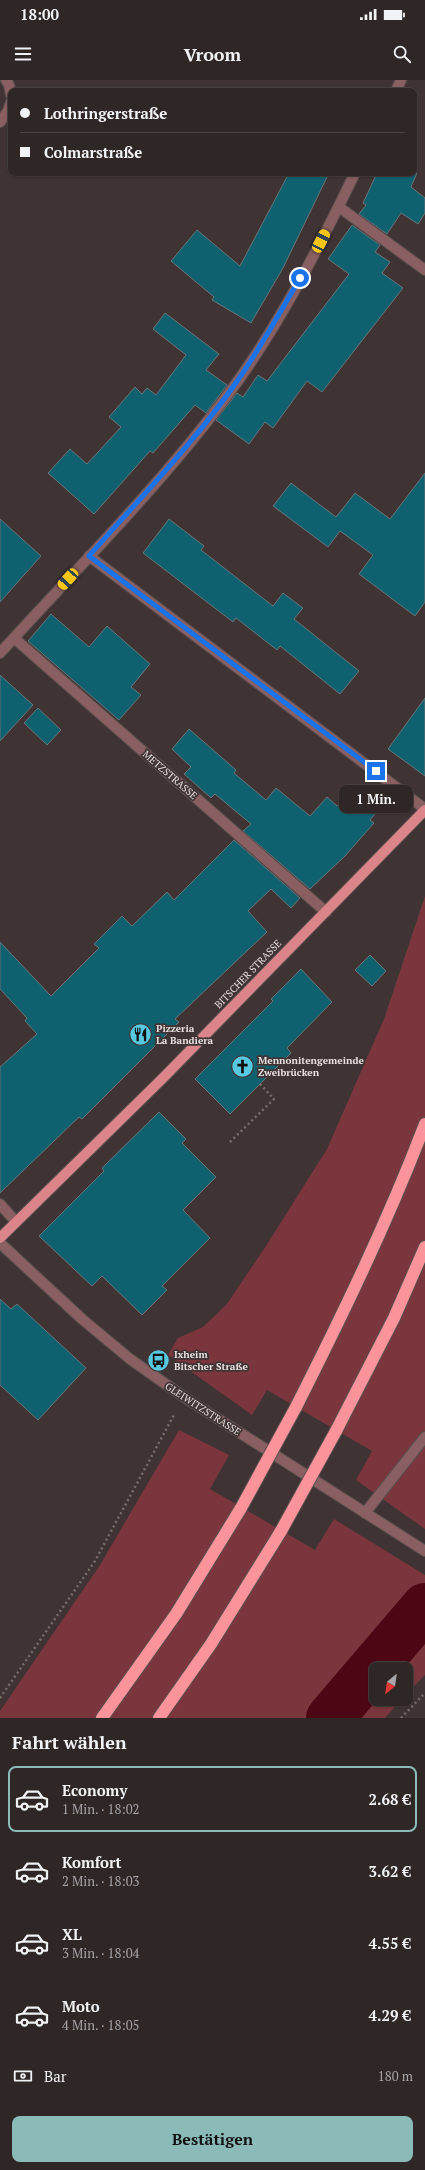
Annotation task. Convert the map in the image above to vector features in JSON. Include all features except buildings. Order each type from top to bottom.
[{"type":"highway","points":[[102,1718],[176,1614],[241,1508],[296,1407],[353,1293],[406,1175],[425,1124]]},
{"type":"highway","points":[[159,1718],[211,1644],[281,1531],[336,1431],[394,1318],[425,1248]]},
{"type":"main road","name":"BITSCHER STRASSE","points":[[0,1238],[170,1071],[425,809]]},
{"type":"street","points":[[0,122],[8,112]]},
{"type":"street","points":[[0,653],[170,466],[210,418],[241,376],[315,253],[354,176]]},
{"type":"street","points":[[339,207],[425,270]]},
{"type":"street","points":[[89,556],[425,809]]},
{"type":"street","name":"METZSTRASSE","points":[[14,638],[326,912]]},
{"type":"street","points":[[0,1204],[16,1222]]},
{"type":"street","name":"GLEIWITZSTRASSE","points":[[0,1243],[82,1319],[130,1359],[184,1397],[425,1551]]},
{"type":"street","points":[[366,1513],[425,1437]]},
{"type":"path","points":[[230,1142],[274,1099],[260,1084]]},
{"type":"path","points":[[0,1698],[95,1561],[184,1397]]},
{"type":"path","points":[[401,1718],[425,1693]]},
{"type":"shaded area","points":[[425,896],[425,1529],[356,1480],[372,1451],[267,1390],[252,1415],[168,1355],[178,1338],[203,1327],[227,1304],[266,1246],[327,1149],[384,1019]]},
{"type":"shaded area","points":[[179,1430],[229,1455],[210,1489],[315,1550],[334,1519],[425,1575],[425,1675],[413,1687],[413,1662],[369,1662],[369,1706],[396,1706],[385,1718],[0,1718],[0,1711],[100,1565]]},
{"type":"waterway","points":[[330,1718],[425,1607]]},
{"type":"place","name":"Pizzeria La Bandiera","points":[[141,1034]]},
{"type":"place","name":"Mennonitengemeinde Zweibrücken","points":[[243,1066]]},
{"type":"place","name":"Ixheim Bitscher Straße","points":[[159,1360]]},
{"type":"route","points":[[300,278],[241,376],[210,418],[170,466],[89,556],[144,595],[376,771]]}]
